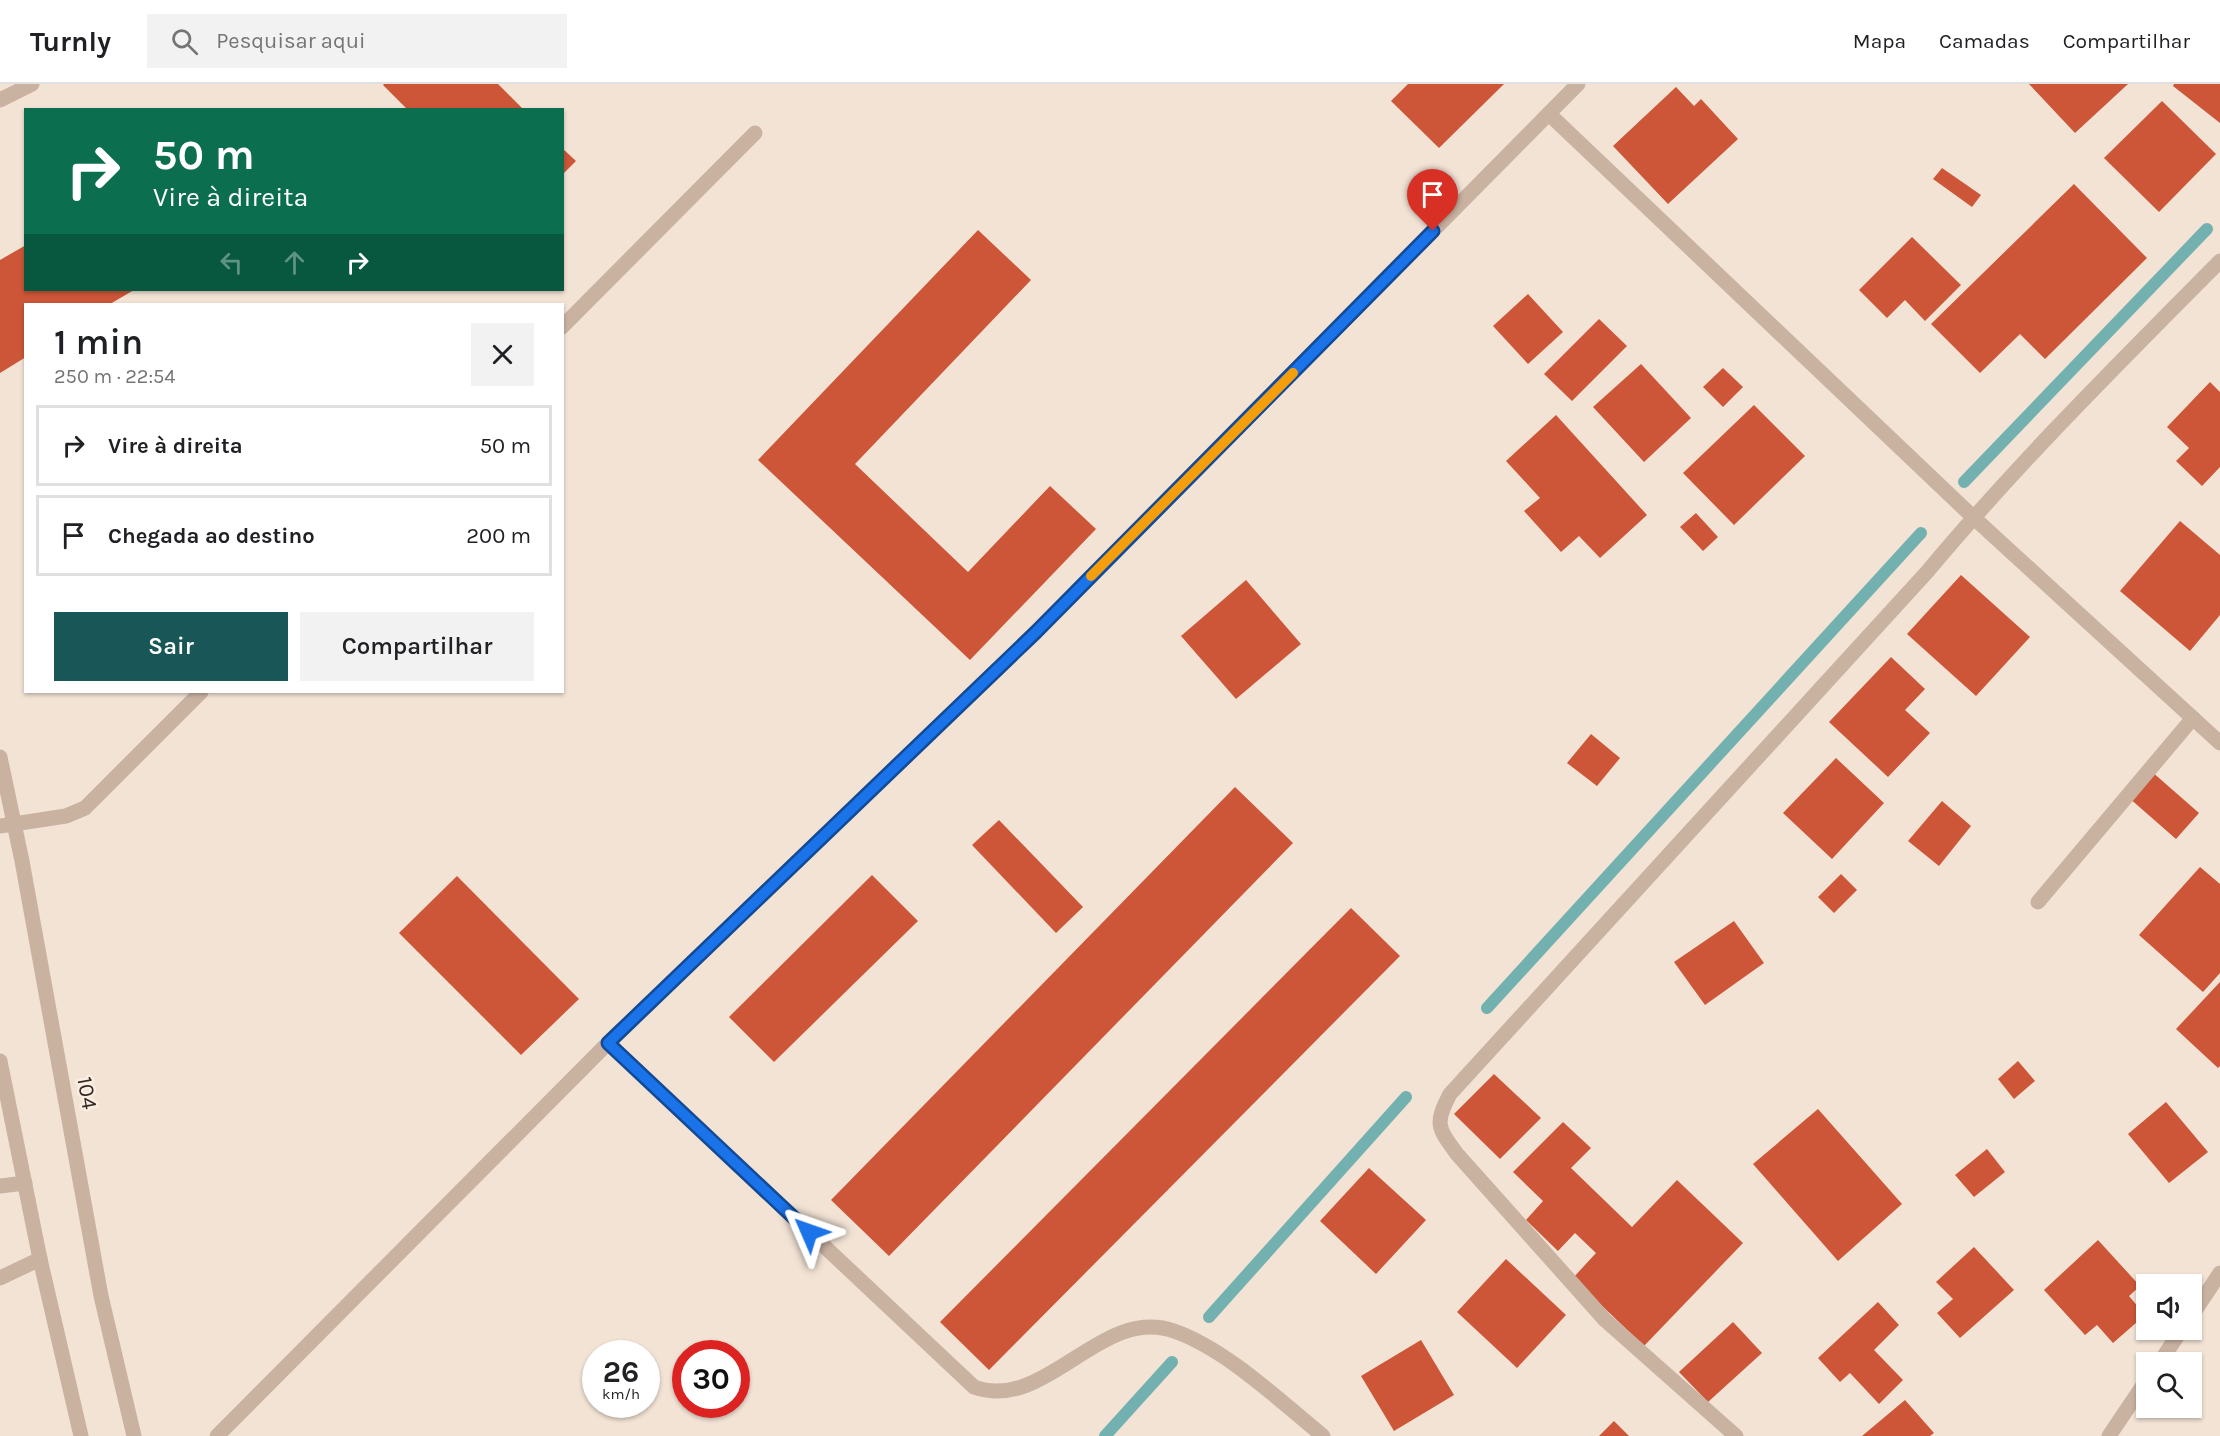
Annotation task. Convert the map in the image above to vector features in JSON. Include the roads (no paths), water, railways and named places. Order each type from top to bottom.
[{"type":"street","points":[[0,100],[32,84]]},
{"type":"street","points":[[217,1436],[608,1043],[1036,632],[1578,84]]},
{"type":"street","points":[[1549,114],[1973,518],[2220,742]]},
{"type":"street","points":[[564,325],[755,133]]},
{"type":"street","points":[[1736,1436],[1605,1320],[1457,1154],[1443,1135],[1439,1114],[1450,1094],[1927,572],[1973,518],[2126,356],[2220,261]]},
{"type":"street","points":[[7,826],[66,816],[85,808],[200,693]]},
{"type":"street","points":[[2038,902],[2193,718]]},
{"type":"street","name":"104","points":[[0,757],[7,826],[101,1296],[134,1436]]},
{"type":"street","points":[[608,1043],[974,1387],[988,1392],[1005,1391],[1038,1380],[1112,1336],[1132,1329],[1150,1327],[1173,1331],[1224,1357],[1323,1436]]},
{"type":"street","points":[[0,1061],[40,1259],[81,1436]]},
{"type":"street","points":[[0,1186],[25,1183]]},
{"type":"street","points":[[0,1278],[40,1259]]},
{"type":"street","points":[[2202,1300],[2220,1273]]},
{"type":"street","points":[[2109,1436],[2136,1396]]},
{"type":"waterway","points":[[1964,482],[2207,229]]},
{"type":"waterway","points":[[1487,1008],[1921,533]]},
{"type":"waterway","points":[[1209,1317],[1406,1097]]},
{"type":"waterway","points":[[1105,1436],[1172,1362]]}]
